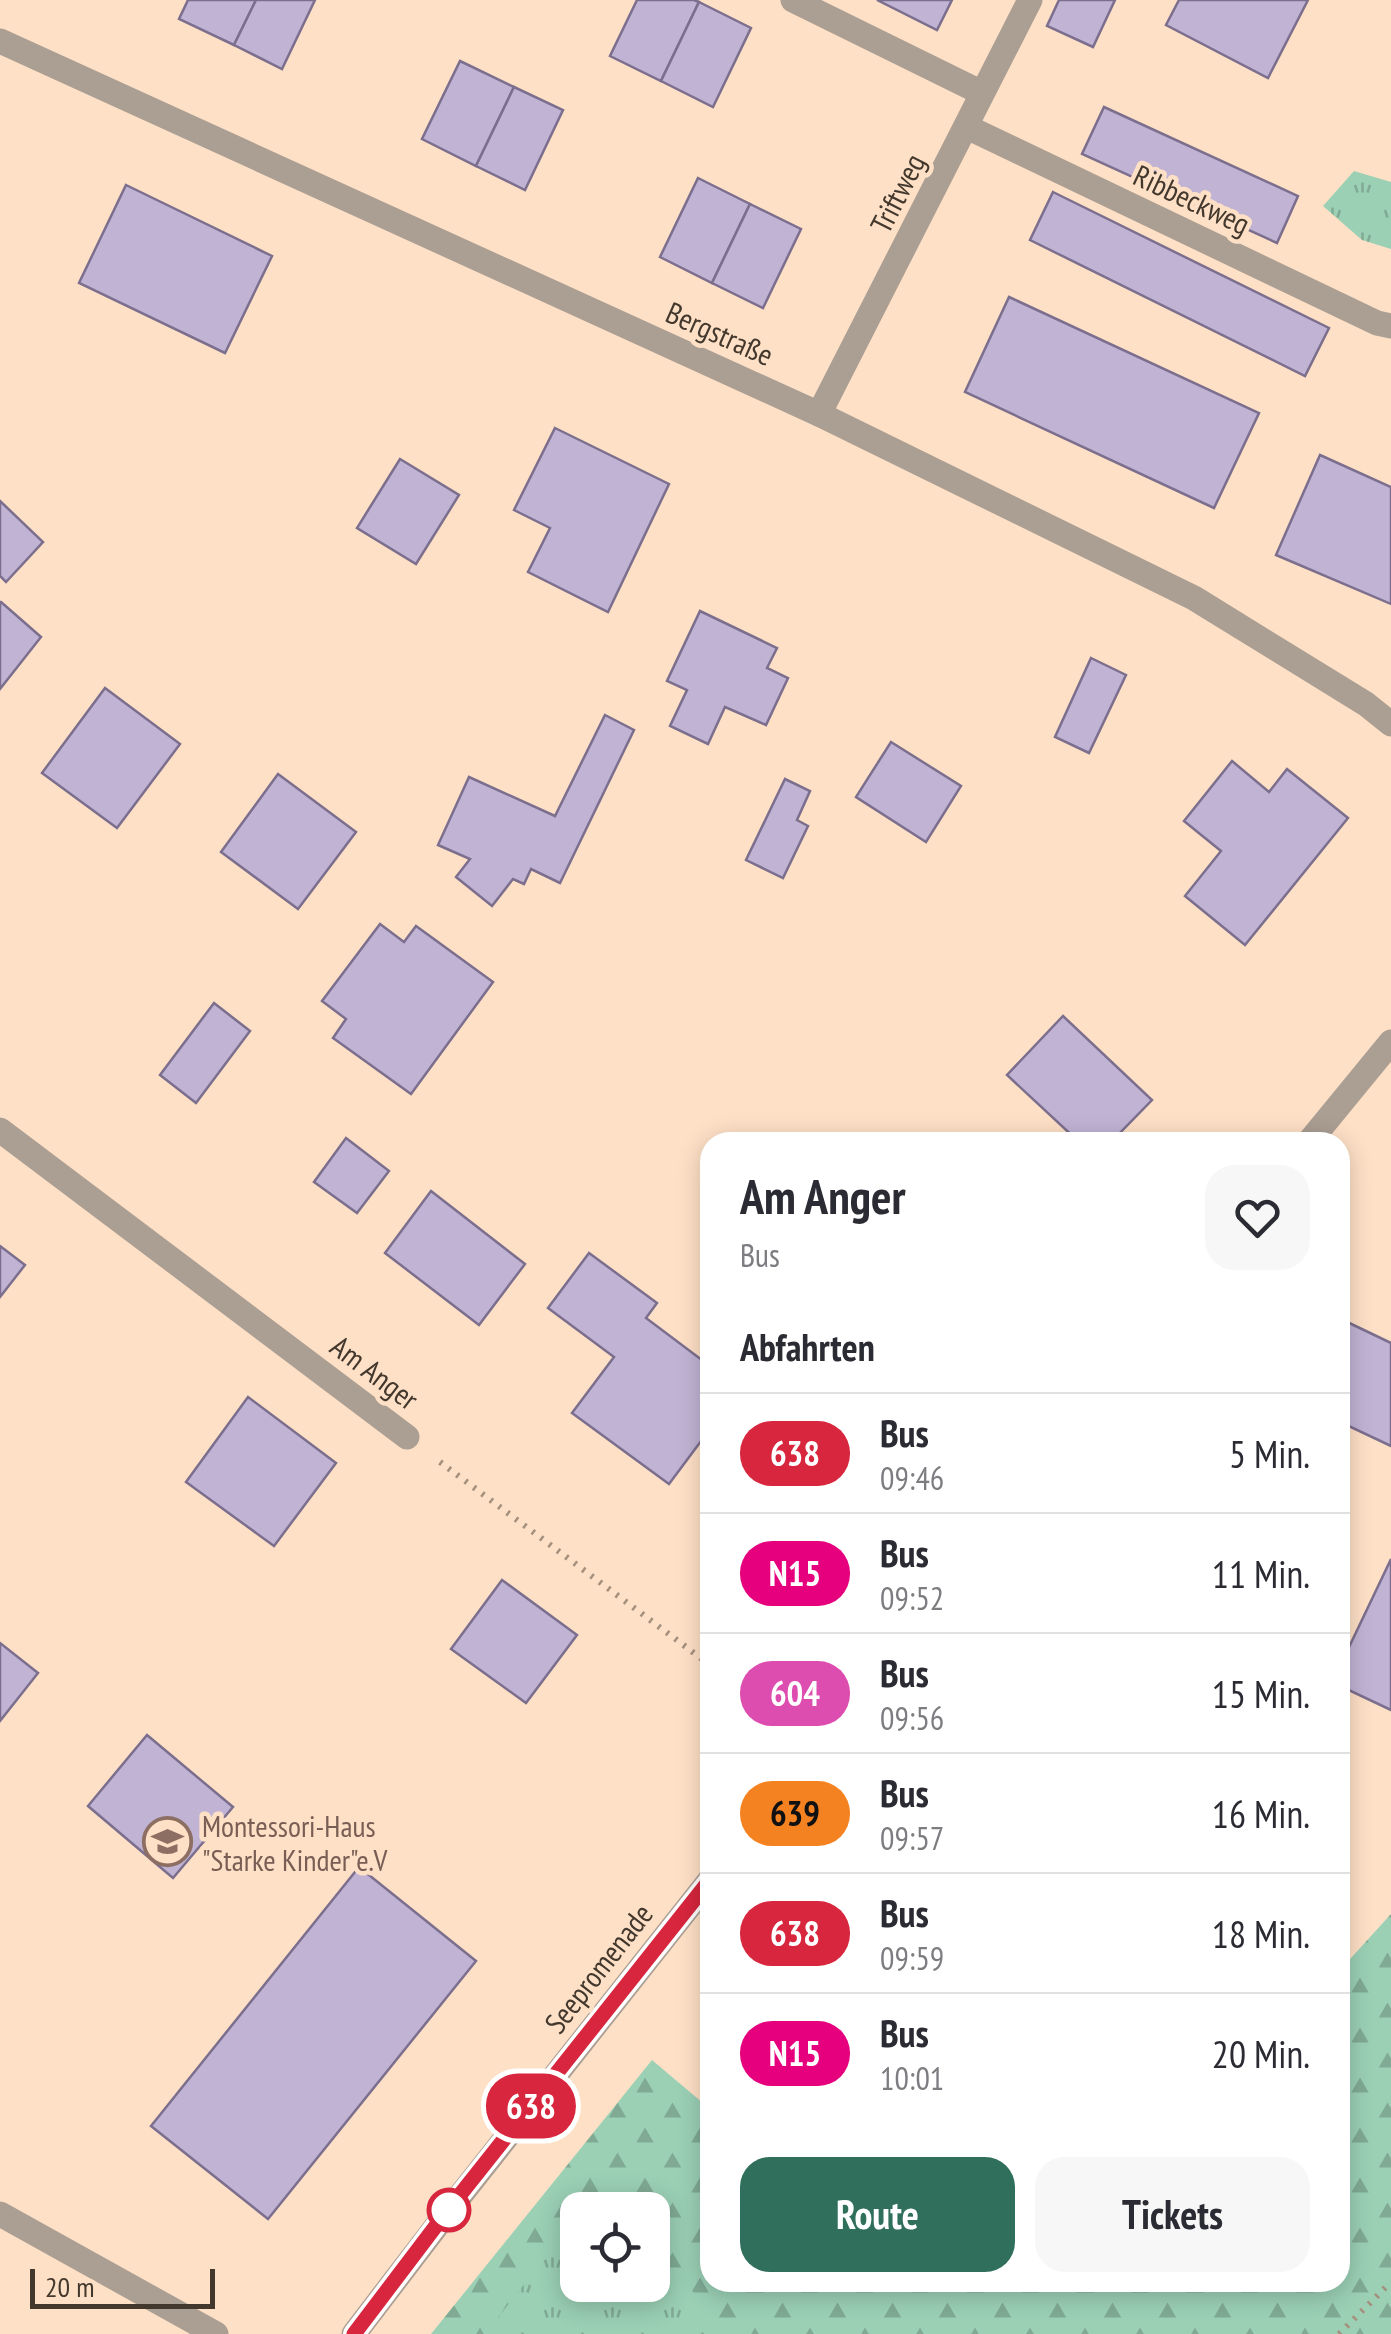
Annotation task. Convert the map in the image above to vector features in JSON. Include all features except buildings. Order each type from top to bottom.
[{"type":"street","points":[[793,0],[982,94]]},
{"type":"street","name":"Triftweg","points":[[819,414],[1030,0]]},
{"type":"street","name":"Bergstraße","points":[[0,41],[819,414],[1194,598],[1366,704],[1391,724]]},
{"type":"street","name":"Ribbeckweg","points":[[967,127],[1377,323],[1391,326]]},
{"type":"street","points":[[1317,1132],[1391,1042]]},
{"type":"street","name":"Am Anger","points":[[0,1130],[408,1437]]},
{"type":"street","name":"Seepromenade","points":[[354,2334],[700,1893]]},
{"type":"street","points":[[0,2214],[216,2334]]},
{"type":"path","name":"Am Anger","points":[[408,1437],[700,1658]]},
{"type":"path","points":[[1339,2334],[1391,2282]]},
{"type":"green space","points":[[1354,171],[1391,182],[1391,249],[1362,240],[1323,206]]},
{"type":"green space","points":[[1391,1914],[1391,2334],[431,2334],[652,2060],[700,2101],[700,2292],[1350,2292],[1350,1959]]},
{"type":"green space","points":[[560,2239],[560,2302],[670,2302],[670,2269],[735,2334],[485,2334]]},
{"type":"bus line","name":"638","points":[[354,2334],[700,1893]]},
{"type":"place","name":"Montessori-Haus \"Starke Kinder\"e.V","points":[[167,1842]]}]
